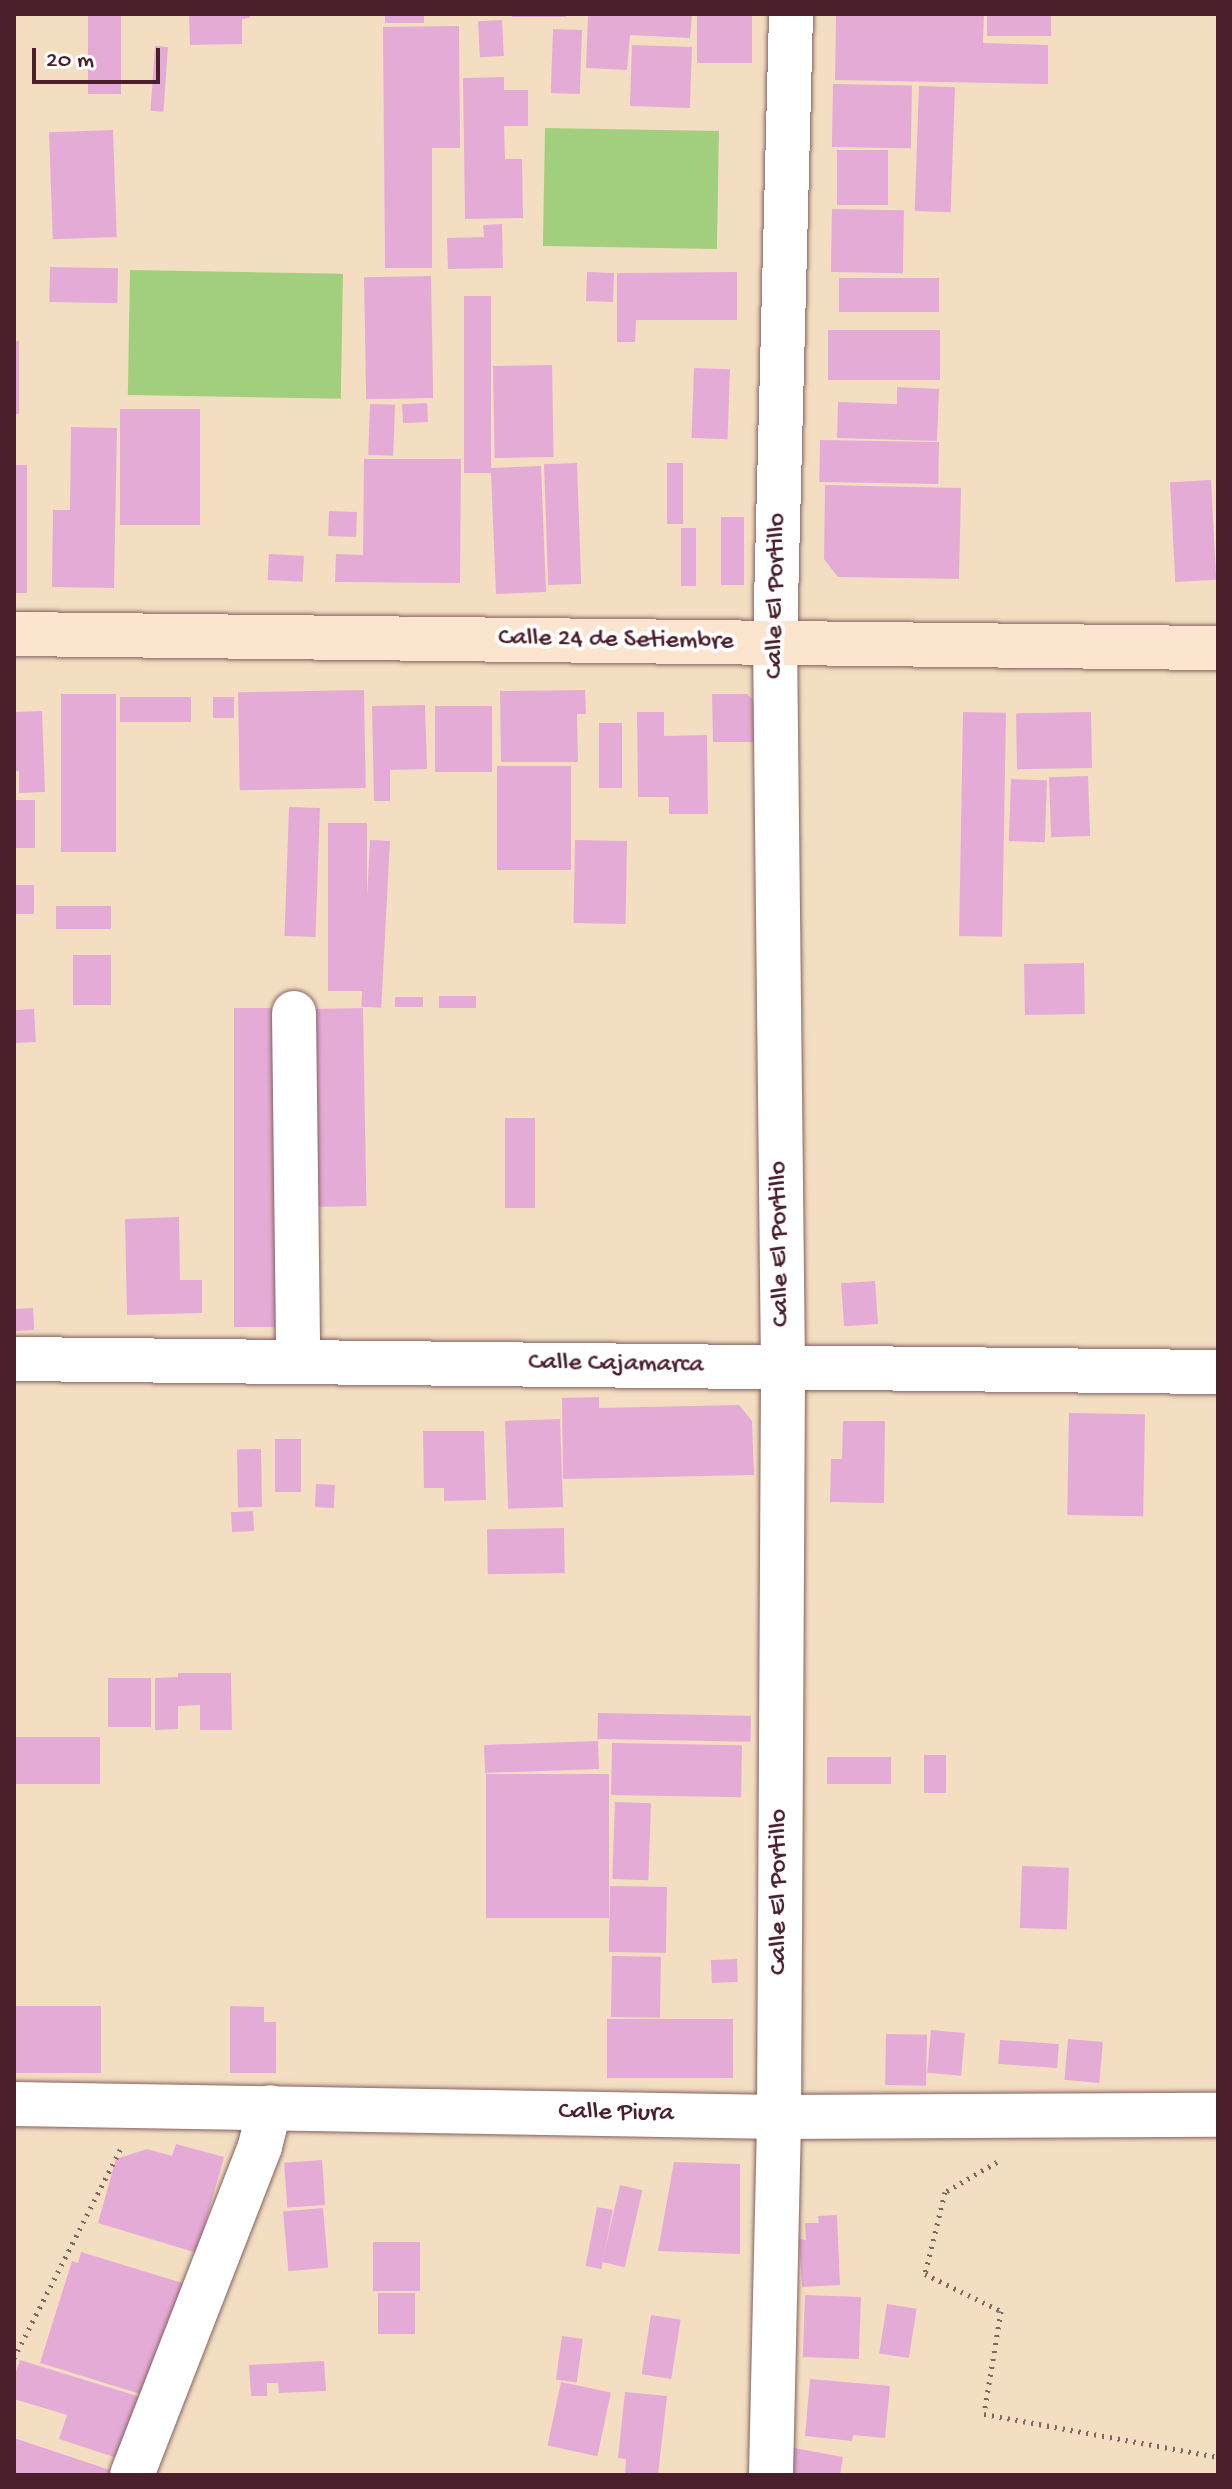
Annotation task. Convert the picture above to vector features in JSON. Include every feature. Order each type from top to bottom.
[{"type":"street","name":"Calle El Portillo","points":[[771,2475],[779,2117],[783,1367],[775,642],[791,14]]},
{"type":"street","name":"Calle 24 de Setiembre","points":[[14,634],[1218,648]]},
{"type":"street","points":[[294,1013],[298,1362]]},
{"type":"street","name":"Calle Cajamarca","points":[[14,1359],[1218,1372]]},
{"type":"street","name":"Calle Piura","points":[[14,2104],[779,2117],[1036,2113],[1218,2115]]},
{"type":"street","points":[[132,2475],[260,2146],[270,2107]]},
{"type":"path","points":[[14,2358],[143,2105]]},
{"type":"path","points":[[1036,2113],[1021,2148],[945,2192],[925,2274],[1001,2311],[984,2414],[1218,2457]]},
{"type":"green space","points":[[545,128],[719,131],[717,249],[543,246]]},
{"type":"green space","points":[[130,270],[343,274],[341,399],[128,395]]},
{"type":"building","points":[[88,14],[121,14],[121,94],[88,94]]},
{"type":"building","points":[[189,14],[250,14],[250,18],[242,19],[242,44],[190,45]]},
{"type":"building","points":[[385,14],[424,14],[424,23],[385,23]]},
{"type":"building","points":[[512,14],[566,14],[566,17],[512,17]]},
{"type":"building","points":[[588,14],[692,14],[690,38],[630,35],[627,70],[586,68]]},
{"type":"building","points":[[697,14],[752,14],[752,63],[697,63]]},
{"type":"building","points":[[836,14],[984,14],[983,43],[1048,45],[1048,84],[835,80]]},
{"type":"building","points":[[987,14],[1051,14],[1051,36],[987,36]]},
{"type":"building","points":[[502,20],[504,56],[480,57],[478,21]]},
{"type":"building","points":[[459,26],[460,148],[432,148],[432,268],[385,268],[383,27]]},
{"type":"building","points":[[553,29],[582,30],[580,94],[551,93]]},
{"type":"building","points":[[632,45],[692,47],[690,108],[630,106]]},
{"type":"building","points":[[155,46],[168,47],[163,112],[150,111]]},
{"type":"building","points":[[504,77],[504,90],[528,90],[528,126],[504,126],[505,159],[522,159],[523,218],[465,219],[463,78]]},
{"type":"building","points":[[833,84],[912,85],[911,148],[832,147]]},
{"type":"building","points":[[919,86],[955,87],[951,212],[915,211]]},
{"type":"building","points":[[113,130],[117,237],[53,239],[49,132]]},
{"type":"building","points":[[837,150],[888,150],[888,205],[837,205]]},
{"type":"building","points":[[832,209],[904,210],[903,273],[831,272]]},
{"type":"building","points":[[502,224],[503,268],[448,269],[447,238],[484,237],[483,225]]},
{"type":"building","points":[[50,267],[118,268],[117,303],[49,302]]},
{"type":"building","points":[[587,272],[614,273],[613,302],[586,301]]},
{"type":"building","points":[[737,272],[737,320],[636,320],[635,342],[617,342],[617,273]]},
{"type":"building","points":[[431,276],[433,398],[366,399],[364,277]]},
{"type":"building","points":[[839,278],[939,278],[939,312],[839,312]]},
{"type":"building","points":[[464,296],[491,296],[491,468],[541,466],[546,592],[496,594],[491,473],[464,473]]},
{"type":"building","points":[[828,330],[940,330],[940,380],[828,380]]},
{"type":"building","points":[[14,341],[19,341],[19,414],[14,414]]},
{"type":"building","points":[[552,365],[554,457],[495,458],[493,366]]},
{"type":"building","points":[[694,368],[730,369],[728,439],[692,438]]},
{"type":"building","points":[[897,387],[939,389],[937,441],[837,438],[838,402],[897,404]]},
{"type":"building","points":[[427,403],[428,422],[403,423],[402,404]]},
{"type":"building","points":[[370,404],[395,405],[393,456],[368,455]]},
{"type":"building","points":[[120,409],[200,409],[200,525],[120,525]]},
{"type":"building","points":[[71,427],[117,428],[114,588],[52,587],[53,510],[70,510]]},
{"type":"building","points":[[820,440],[939,442],[938,484],[819,482]]},
{"type":"building","points":[[364,459],[461,459],[460,583],[335,582],[336,554],[363,555]]},
{"type":"building","points":[[577,463],[581,584],[548,585],[544,464]]},
{"type":"building","points":[[667,463],[683,463],[683,524],[667,524]]},
{"type":"building","points":[[14,465],[27,465],[27,593],[14,593]]},
{"type":"building","points":[[1211,480],[1216,580],[1175,582],[1170,482]]},
{"type":"building","points":[[825,485],[961,488],[959,579],[838,577],[824,559]]},
{"type":"building","points":[[329,511],[357,512],[356,537],[328,536]]},
{"type":"building","points":[[721,517],[744,517],[744,585],[721,585]]},
{"type":"building","points":[[681,528],[696,528],[696,586],[681,586]]},
{"type":"building","points":[[269,554],[304,556],[303,582],[268,580]]},
{"type":"building","points":[[364,690],[366,788],[240,790],[238,692]]},
{"type":"building","points":[[585,690],[586,714],[577,714],[578,762],[501,762],[500,691]]},
{"type":"building","points":[[61,694],[116,694],[116,852],[61,852]]},
{"type":"building","points":[[712,694],[747,694],[762,709],[762,742],[713,742]]},
{"type":"building","points":[[120,697],[191,697],[191,722],[120,722]]},
{"type":"building","points":[[213,697],[234,697],[234,718],[213,718]]},
{"type":"building","points":[[425,705],[427,769],[390,770],[390,801],[374,801],[372,706]]},
{"type":"building","points":[[435,706],[492,706],[492,772],[435,772]]},
{"type":"building","points":[[42,711],[45,792],[19,793],[19,771],[14,771],[14,712]]},
{"type":"building","points":[[637,712],[664,712],[664,736],[707,735],[708,814],[669,814],[669,797],[638,797]]},
{"type":"building","points":[[963,712],[1006,713],[1002,937],[959,936]]},
{"type":"building","points":[[1091,712],[1092,768],[1017,769],[1016,713]]},
{"type":"building","points":[[599,723],[622,723],[622,788],[599,788]]},
{"type":"building","points":[[497,766],[571,766],[571,870],[497,870]]},
{"type":"building","points":[[1088,776],[1090,836],[1051,837],[1049,777]]},
{"type":"building","points":[[1011,779],[1047,780],[1045,842],[1009,841]]},
{"type":"building","points":[[14,800],[35,800],[35,848],[14,848]]},
{"type":"building","points":[[289,807],[320,808],[315,937],[284,936]]},
{"type":"building","points":[[328,823],[367,823],[367,991],[328,991]]},
{"type":"building","points":[[370,840],[390,841],[381,1008],[361,1007]]},
{"type":"building","points":[[575,840],[627,841],[626,924],[574,923]]},
{"type":"building","points":[[14,885],[34,885],[34,914],[14,914]]},
{"type":"building","points":[[56,906],[111,906],[111,929],[56,929]]},
{"type":"building","points":[[73,955],[111,955],[111,1005],[73,1005]]},
{"type":"building","points":[[1084,963],[1085,1014],[1025,1015],[1024,964]]},
{"type":"building","points":[[439,996],[476,996],[476,1008],[439,1008]]},
{"type":"building","points":[[395,997],[423,997],[423,1007],[395,1007]]},
{"type":"building","points":[[234,1008],[286,1008],[286,1327],[234,1327]]},
{"type":"building","points":[[363,1008],[366,1206],[312,1207],[309,1009]]},
{"type":"building","points":[[34,1009],[36,1042],[16,1043],[14,1010]]},
{"type":"building","points":[[505,1118],[535,1118],[535,1208],[505,1208]]},
{"type":"building","points":[[179,1217],[180,1280],[202,1280],[202,1313],[127,1315],[125,1219]]},
{"type":"building","points":[[875,1281],[878,1324],[844,1326],[841,1283]]},
{"type":"building","points":[[33,1308],[34,1330],[15,1331],[14,1309]]},
{"type":"building","points":[[599,1397],[599,1408],[739,1405],[752,1421],[754,1475],[563,1479],[562,1398]]},
{"type":"building","points":[[1069,1413],[1145,1414],[1143,1516],[1067,1515]]},
{"type":"building","points":[[560,1419],[563,1507],[508,1509],[505,1421]]},
{"type":"building","points":[[843,1421],[885,1421],[884,1503],[830,1502],[831,1459],[842,1459]]},
{"type":"building","points":[[423,1431],[484,1431],[486,1500],[444,1501],[444,1488],[424,1488]]},
{"type":"building","points":[[275,1439],[301,1439],[301,1492],[275,1492]]},
{"type":"building","points":[[237,1449],[261,1449],[262,1507],[238,1507]]},
{"type":"building","points":[[316,1484],[335,1485],[334,1508],[315,1507]]},
{"type":"building","points":[[253,1511],[254,1531],[232,1532],[231,1512]]},
{"type":"building","points":[[564,1528],[565,1573],[488,1574],[487,1529]]},
{"type":"building","points":[[178,1673],[231,1673],[232,1730],[200,1730],[200,1705],[178,1706],[178,1729],[155,1730],[155,1678],[178,1677]]},
{"type":"building","points":[[108,1678],[151,1678],[151,1727],[108,1727]]},
{"type":"building","points":[[598,1713],[751,1716],[751,1742],[598,1739]]},
{"type":"building","points":[[14,1737],[100,1737],[100,1784],[14,1784]]},
{"type":"building","points":[[598,1741],[599,1769],[485,1773],[484,1745]]},
{"type":"building","points":[[612,1743],[742,1745],[741,1797],[611,1795]]},
{"type":"building","points":[[924,1755],[946,1755],[946,1793],[924,1793]]},
{"type":"building","points":[[827,1757],[891,1757],[891,1784],[827,1784]]},
{"type":"building","points":[[486,1774],[609,1774],[609,1918],[486,1918]]},
{"type":"building","points":[[615,1802],[651,1803],[648,1880],[612,1879]]},
{"type":"building","points":[[1022,1866],[1069,1868],[1067,1930],[1020,1928]]},
{"type":"building","points":[[610,1886],[667,1887],[666,1953],[609,1952]]},
{"type":"building","points":[[612,1956],[661,1957],[660,2018],[611,2017]]},
{"type":"building","points":[[737,1959],[738,1982],[712,1983],[711,1960]]},
{"type":"building","points":[[14,2006],[101,2006],[101,2073],[14,2073]]},
{"type":"building","points":[[230,2006],[264,2007],[264,2022],[276,2022],[276,2073],[230,2073]]},
{"type":"building","points":[[607,2019],[733,2019],[733,2078],[607,2078]]},
{"type":"building","points":[[931,2030],[965,2033],[961,2076],[927,2073]]},
{"type":"building","points":[[886,2034],[927,2035],[926,2086],[885,2085]]},
{"type":"building","points":[[1068,2039],[1103,2042],[1099,2083],[1064,2080]]},
{"type":"building","points":[[1000,2040],[1059,2044],[1057,2068],[998,2064]]},
{"type":"building","points":[[176,2144],[224,2157],[197,2253],[98,2223],[116,2159],[147,2149],[172,2156]]},
{"type":"building","points":[[322,2160],[325,2205],[287,2208],[284,2163]]},
{"type":"building","points":[[674,2162],[740,2164],[740,2254],[658,2251]]},
{"type":"building","points":[[620,2185],[642,2190],[625,2267],[602,2262]]},
{"type":"building","points":[[597,2207],[613,2210],[601,2269],[586,2266]]},
{"type":"building","points":[[323,2208],[328,2268],[288,2271],[283,2211]]},
{"type":"building","points":[[837,2215],[840,2285],[802,2287],[799,2239],[806,2240],[805,2223],[819,2223],[818,2216]]},
{"type":"building","points":[[373,2242],[420,2242],[420,2291],[373,2291]]},
{"type":"building","points":[[81,2252],[189,2285],[150,2397],[40,2363],[72,2261],[78,2263]]},
{"type":"building","points":[[378,2293],[415,2293],[415,2334],[378,2334]]},
{"type":"building","points":[[805,2295],[861,2297],[859,2359],[803,2357]]},
{"type":"building","points":[[887,2304],[917,2309],[909,2358],[879,2353]]},
{"type":"building","points":[[651,2315],[681,2320],[671,2379],[642,2374]]},
{"type":"building","points":[[562,2336],[583,2339],[577,2382],[556,2380]]},
{"type":"building","points":[[20,2360],[150,2400],[137,2439],[124,2435],[117,2458],[59,2439],[67,2415],[14,2399],[14,2378]]},
{"type":"building","points":[[324,2361],[326,2391],[279,2393],[278,2383],[267,2383],[267,2396],[251,2396],[249,2365]]},
{"type":"building","points":[[810,2379],[890,2386],[885,2438],[853,2435],[852,2441],[805,2436]]},
{"type":"building","points":[[561,2382],[611,2393],[597,2456],[547,2446]]},
{"type":"building","points":[[625,2392],[667,2396],[658,2475],[625,2475],[626,2459],[618,2458]]},
{"type":"building","points":[[14,2438],[113,2471],[112,2475],[14,2475]]},
{"type":"building","points":[[794,2448],[843,2457],[840,2475],[789,2475]]}]
